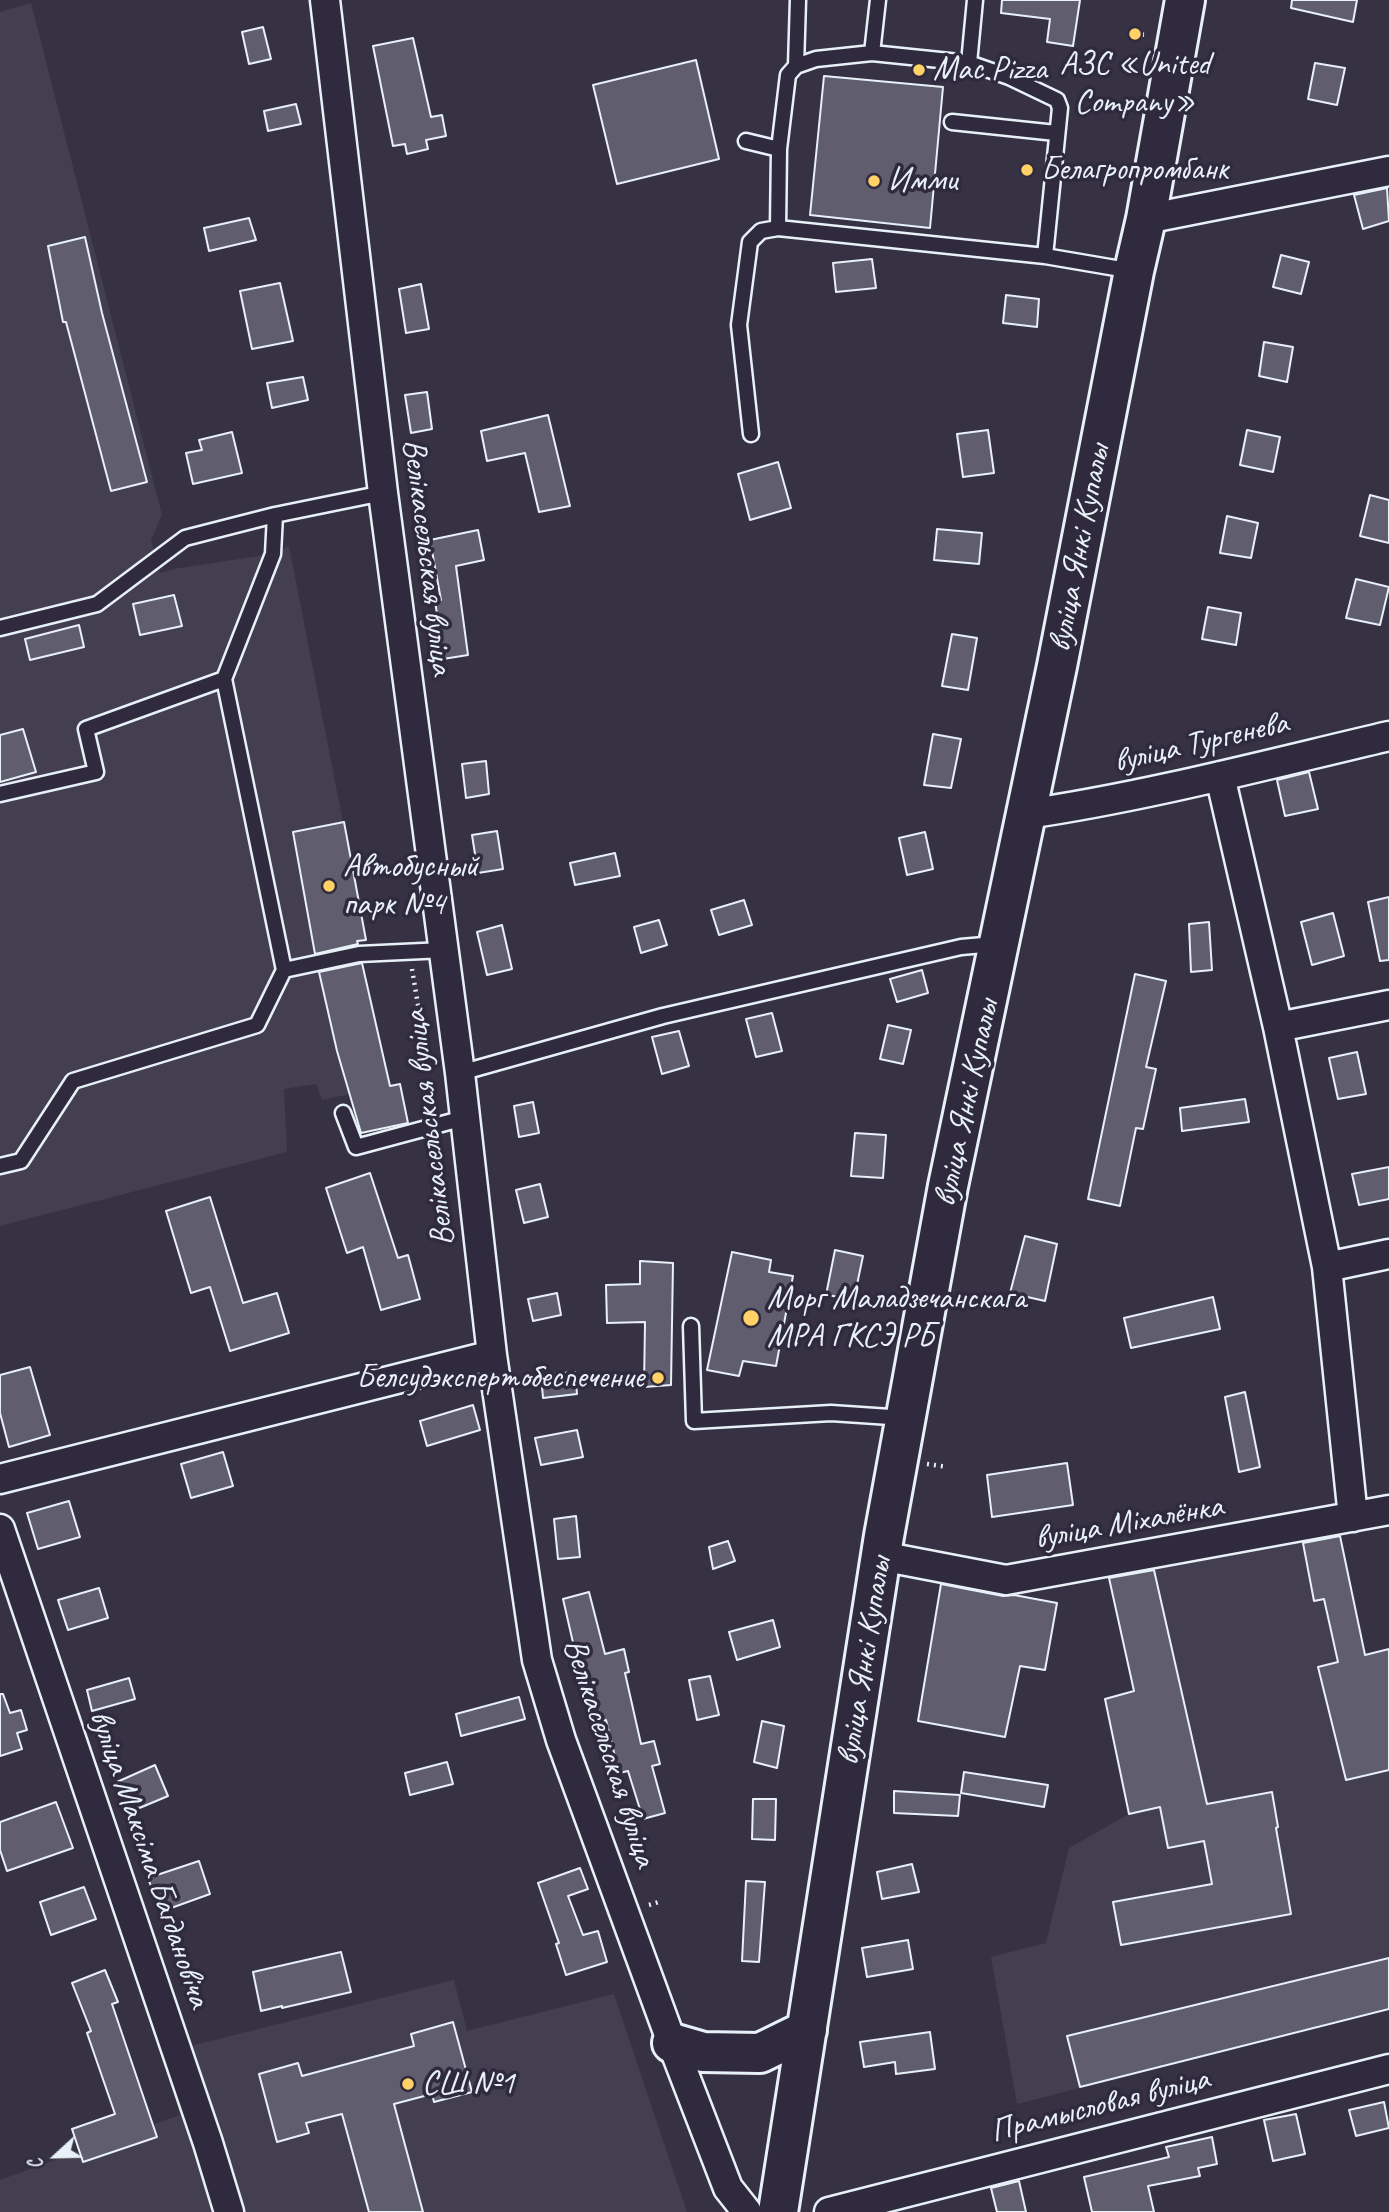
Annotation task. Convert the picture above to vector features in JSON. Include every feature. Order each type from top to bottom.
[{"type":"main road","name":"вуліца Янкі Купалы","points":[[778,2212],[881,1556],[948,1186],[1027,814],[1146,219],[1185,0]]},
{"type":"main road","points":[[672,2043],[703,2052],[760,2053],[807,2030]]},
{"type":"street","name":"Велікасельская вуліца","points":[[325,0],[383,493],[460,1073],[492,1355],[537,1660],[561,1740],[672,2043],[728,2188],[747,2212]]},
{"type":"street","points":[[1146,219],[1389,170]]},
{"type":"street","name":"вуліца Тургенева","points":[[1027,814],[1220,776],[1389,736]]},
{"type":"street","points":[[1220,776],[1278,1027],[1327,1267],[1353,1517]]},
{"type":"street","points":[[1278,1027],[1389,1005]]},
{"type":"street","points":[[1327,1267],[1389,1254]]},
{"type":"street","points":[[0,1479],[492,1355]]},
{"type":"street","name":"вуліца Міхалёнка","points":[[881,1556],[1006,1580],[1389,1510]]},
{"type":"street","name":"вуліца Максіма Багдановіча","points":[[0,1529],[229,2212]]},
{"type":"street","name":"Прамысловая вуліца","points":[[829,2212],[1389,2069]]},
{"type":"lane","points":[[796,66],[798,0]]},
{"type":"lane","points":[[872,53],[878,0]]},
{"type":"lane","points":[[969,63],[975,0]]},
{"type":"lane","points":[[779,228],[779,149],[788,75],[796,66],[816,59],[872,53],[969,63],[1009,77],[1057,100],[1060,108],[1045,256]]},
{"type":"lane","points":[[951,122],[1056,132]]},
{"type":"lane","points":[[746,141],[779,149]]},
{"type":"lane","points":[[751,434],[739,325],[750,242],[761,231],[779,228],[1045,256],[1134,271]]},
{"type":"lane","points":[[0,628],[97,604],[185,538],[275,515],[383,493]]},
{"type":"lane","points":[[0,1166],[21,1161],[73,1081],[257,1025],[284,970],[224,679],[273,554],[275,515]]},
{"type":"lane","points":[[0,794],[96,772],[86,729],[224,679]]},
{"type":"lane","points":[[460,1073],[663,1016],[961,947],[1000,944]]},
{"type":"lane","points":[[284,970],[359,954],[444,950]]},
{"type":"lane","points":[[343,1113],[356,1147],[464,1118]]},
{"type":"lane","points":[[691,1326],[694,1421],[831,1413],[906,1418]]},
{"type":"shaded area","points":[[31,3],[162,515],[151,540],[160,573],[273,554],[289,546],[366,940],[356,942],[390,1086],[322,1100],[316,1084],[284,1089],[287,1152],[0,1226],[0,12]]},
{"type":"shaded area","points":[[1339,1528],[1365,1654],[1389,1649],[1389,2009],[1017,2104],[991,1957],[1046,1943],[1069,1848],[1129,1814],[1105,1699],[1134,1691],[1107,1572]]},
{"type":"shaded area","name":"СШ №1","points":[[454,1980],[467,2031],[614,1994],[687,2212],[0,2212],[0,2180],[180,2115],[163,2053]]},
{"type":"building","points":[[1002,0],[1080,0],[1073,46],[1047,42],[1050,19],[1001,13]]},
{"type":"building","points":[[1292,0],[1357,0],[1353,22],[1291,8]]},
{"type":"building","points":[[263,27],[271,59],[249,64],[242,32]]},
{"type":"building","points":[[413,38],[431,117],[442,115],[446,136],[426,140],[428,149],[407,154],[405,144],[393,146],[373,46]]},
{"type":"building","points":[[696,60],[719,159],[617,184],[593,85]]},
{"type":"building","points":[[1315,63],[1345,68],[1337,105],[1308,99]]},
{"type":"building","name":"Имми","points":[[824,76],[943,87],[930,228],[810,215]]},
{"type":"building","points":[[296,104],[301,124],[268,131],[264,111]]},
{"type":"building","points":[[1387,188],[1389,221],[1363,229],[1354,195]]},
{"type":"building","points":[[249,218],[256,240],[209,251],[204,228]]},
{"type":"building","points":[[85,237],[102,313],[147,482],[111,491],[66,322],[63,322],[48,246]]},
{"type":"building","points":[[1281,255],[1309,262],[1301,294],[1273,287]]},
{"type":"building","points":[[872,259],[876,288],[836,292],[833,263]]},
{"type":"building","points":[[280,283],[293,341],[252,349],[240,291]]},
{"type":"building","points":[[421,284],[429,329],[406,333],[399,289]]},
{"type":"building","points":[[1006,295],[1039,299],[1037,327],[1003,323]]},
{"type":"building","points":[[1264,342],[1293,347],[1287,382],[1259,376]]},
{"type":"building","points":[[303,377],[308,400],[272,408],[267,383]]},
{"type":"building","points":[[427,392],[432,429],[411,433],[405,395]]},
{"type":"building","points":[[548,415],[570,506],[539,512],[525,453],[487,461],[481,431]]},
{"type":"building","points":[[988,430],[994,473],[963,477],[957,434]]},
{"type":"building","points":[[1247,430],[1280,437],[1273,472],[1240,465]]},
{"type":"building","points":[[232,432],[242,473],[193,484],[186,453],[202,450],[199,440]]},
{"type":"building","points":[[778,462],[791,508],[750,520],[738,474]]},
{"type":"building","points":[[1370,495],[1389,500],[1389,543],[1360,536]]},
{"type":"building","points":[[1227,516],[1258,523],[1251,558],[1220,553]]},
{"type":"building","points":[[937,529],[982,533],[979,564],[934,560]]},
{"type":"building","points":[[478,530],[484,560],[456,566],[468,655],[443,659],[435,600],[441,600],[430,540]]},
{"type":"building","points":[[1356,579],[1389,587],[1380,625],[1346,618]]},
{"type":"building","points":[[174,595],[182,626],[140,635],[133,604]]},
{"type":"building","points":[[1208,607],[1241,613],[1236,645],[1202,639]]},
{"type":"building","points":[[79,625],[84,647],[30,660],[25,639]]},
{"type":"building","points":[[952,634],[977,638],[968,690],[942,686]]},
{"type":"building","points":[[23,729],[36,772],[0,782],[0,735]]},
{"type":"building","points":[[933,734],[961,739],[951,788],[924,785]]},
{"type":"building","points":[[486,761],[489,794],[466,798],[462,764]]},
{"type":"building","points":[[1309,772],[1318,809],[1285,816],[1277,780]]},
{"type":"building","name":"Автобусный парк №4","points":[[344,822],[366,940],[315,954],[293,832]]},
{"type":"building","points":[[497,831],[503,869],[478,873],[472,835]]},
{"type":"building","points":[[925,832],[933,869],[907,875],[899,838]]},
{"type":"building","points":[[615,853],[620,876],[575,885],[570,863]]},
{"type":"building","points":[[1389,897],[1389,960],[1380,961],[1368,902]]},
{"type":"building","points":[[744,900],[752,925],[719,935],[711,910]]},
{"type":"building","points":[[1333,913],[1344,956],[1312,965],[1301,922]]},
{"type":"building","points":[[659,920],[667,945],[641,953],[634,927]]},
{"type":"building","points":[[1209,922],[1212,970],[1191,972],[1189,924]]},
{"type":"building","points":[[502,925],[512,969],[487,975],[477,932]]},
{"type":"building","points":[[362,963],[390,1086],[400,1084],[408,1123],[361,1133],[337,1051],[319,972]]},
{"type":"building","points":[[922,970],[928,993],[897,1002],[890,979]]},
{"type":"building","points":[[1135,974],[1166,981],[1146,1067],[1156,1069],[1143,1129],[1136,1128],[1120,1206],[1088,1199]]},
{"type":"building","points":[[772,1013],[782,1051],[756,1057],[746,1019]]},
{"type":"building","points":[[888,1025],[911,1030],[903,1064],[880,1059]]},
{"type":"building","points":[[679,1031],[689,1066],[662,1074],[652,1037]]},
{"type":"building","points":[[1357,1052],[1366,1094],[1338,1099],[1329,1058]]},
{"type":"building","points":[[1245,1099],[1249,1122],[1182,1131],[1180,1108]]},
{"type":"building","points":[[533,1102],[539,1133],[519,1137],[514,1106]]},
{"type":"building","points":[[855,1133],[886,1135],[883,1178],[851,1176]]},
{"type":"building","points":[[1389,1167],[1389,1199],[1359,1205],[1352,1174]]},
{"type":"building","points":[[370,1173],[398,1258],[408,1255],[420,1299],[381,1310],[363,1247],[347,1253],[326,1188]]},
{"type":"building","points":[[540,1184],[548,1217],[524,1223],[516,1190]]},
{"type":"building","points":[[210,1197],[243,1303],[277,1293],[289,1333],[230,1351],[210,1287],[191,1293],[166,1211]]},
{"type":"building","points":[[1025,1236],[1057,1244],[1045,1301],[1010,1293]]},
{"type":"building","points":[[835,1250],[863,1256],[854,1299],[826,1295]]},
{"type":"building","name":"Морг Маладзечанскага МРА ГКСЭ РБ","points":[[732,1252],[771,1260],[769,1272],[793,1276],[776,1366],[743,1361],[739,1376],[707,1370]]},
{"type":"building","points":[[640,1261],[673,1263],[671,1385],[644,1387],[645,1322],[607,1323],[606,1285],[640,1284]]},
{"type":"building","points":[[557,1293],[561,1315],[533,1321],[528,1299]]},
{"type":"building","points":[[1213,1297],[1220,1329],[1131,1348],[1124,1318]]},
{"type":"building","points":[[30,1367],[50,1435],[9,1447],[0,1413],[0,1375]]},
{"type":"building","points":[[575,1372],[577,1394],[543,1398],[541,1375]]},
{"type":"building","points":[[1245,1392],[1260,1467],[1239,1472],[1225,1397]]},
{"type":"building","points":[[473,1405],[480,1430],[427,1446],[420,1421]]},
{"type":"building","points":[[577,1430],[583,1457],[541,1465],[535,1438]]},
{"type":"building","points":[[223,1452],[233,1486],[191,1498],[181,1464]]},
{"type":"building","points":[[1067,1463],[1073,1505],[992,1517],[987,1475]]},
{"type":"building","points":[[69,1501],[80,1537],[38,1549],[27,1513]]},
{"type":"building","points":[[576,1516],[580,1557],[558,1559],[554,1519]]},
{"type":"building","points":[[1340,1536],[1365,1655],[1389,1649],[1389,1770],[1346,1780],[1318,1667],[1338,1662],[1324,1599],[1314,1601],[1303,1543]]},
{"type":"building","points":[[728,1541],[735,1561],[713,1569],[709,1547]]},
{"type":"building","points":[[1154,1570],[1207,1804],[1272,1792],[1291,1914],[1121,1945],[1113,1902],[1212,1884],[1204,1841],[1168,1848],[1160,1807],[1129,1814],[1105,1699],[1134,1691],[1109,1578]]},
{"type":"building","points":[[941,1584],[1057,1603],[1045,1670],[1020,1666],[1005,1737],[918,1721]]},
{"type":"building","points":[[99,1588],[108,1618],[68,1630],[58,1600]]},
{"type":"building","points":[[589,1592],[605,1654],[624,1649],[629,1672],[625,1673],[641,1744],[654,1741],[660,1764],[652,1766],[665,1813],[643,1819],[628,1771],[619,1773],[606,1720],[593,1723],[583,1682],[580,1683],[563,1599]]},
{"type":"building","points":[[773,1620],[780,1647],[737,1660],[729,1632]]},
{"type":"building","points":[[710,1676],[719,1715],[697,1720],[689,1680]]},
{"type":"building","points":[[129,1678],[135,1699],[92,1711],[87,1690]]},
{"type":"building","points":[[0,1694],[3,1694],[10,1713],[21,1710],[27,1730],[17,1733],[22,1749],[0,1756]]},
{"type":"building","points":[[519,1697],[525,1719],[461,1736],[456,1714]]},
{"type":"building","points":[[762,1721],[784,1726],[777,1768],[754,1762]]},
{"type":"building","points":[[447,1762],[453,1784],[410,1795],[405,1773]]},
{"type":"building","points":[[155,1765],[168,1796],[130,1812],[117,1782]]},
{"type":"building","points":[[964,1772],[1048,1785],[1044,1807],[961,1793]]},
{"type":"building","points":[[894,1791],[960,1795],[958,1816],[894,1813]]},
{"type":"building","points":[[753,1799],[776,1799],[775,1840],[752,1839]]},
{"type":"building","points":[[56,1802],[73,1848],[7,1871],[0,1850],[0,1822]]},
{"type":"building","points":[[199,1861],[210,1894],[160,1912],[148,1878]]},
{"type":"building","points":[[912,1864],[919,1892],[882,1899],[877,1872]]},
{"type":"building","points":[[580,1868],[588,1889],[568,1896],[583,1935],[598,1931],[607,1962],[566,1975],[556,1944],[559,1943],[538,1883]]},
{"type":"building","points":[[746,1881],[765,1882],[759,1962],[742,1961]]},
{"type":"building","points":[[84,1887],[96,1919],[51,1935],[40,1902]]},
{"type":"building","points":[[908,1940],[913,1969],[867,1977],[862,1948]]},
{"type":"building","points":[[341,1952],[351,1992],[261,2011],[253,1972]]},
{"type":"building","points":[[1389,1958],[1389,2009],[1080,2087],[1067,2036]]},
{"type":"building","points":[[105,1970],[118,2002],[112,2004],[157,2137],[83,2162],[72,2129],[115,2114],[87,2033],[91,2031],[72,1983]]},
{"type":"building","points":[[453,2022],[472,2092],[434,2102],[432,2094],[394,2104],[423,2212],[369,2212],[342,2114],[306,2123],[309,2133],[277,2142],[259,2074],[298,2063],[302,2076],[414,2046],[411,2034]]},
{"type":"building","points":[[930,2032],[935,2069],[896,2074],[895,2062],[864,2067],[860,2042]]},
{"type":"building","points":[[1384,2102],[1389,2128],[1356,2136],[1349,2110]]},
{"type":"building","points":[[1296,2114],[1305,2154],[1273,2161],[1264,2120]]},
{"type":"building","points":[[1212,2137],[1217,2164],[1198,2168],[1200,2176],[1148,2186],[1154,2212],[1092,2212],[1084,2177],[1169,2157],[1166,2147]]},
{"type":"building","points":[[1019,2181],[1026,2212],[997,2212],[991,2188]]},
{"type":"place","name":"АЗС «United Company»","points":[[1135,34]]},
{"type":"place","name":"Mac Pizza","points":[[919,70]]},
{"type":"place","name":"Белагропромбанк","points":[[1027,170]]},
{"type":"place","name":"Имми","points":[[874,181]]},
{"type":"place","name":"Автобусный парк №4","points":[[329,886]]},
{"type":"place","name":"Морг Маладзечанскага МРА ГКСЭ РБ","points":[[751,1318]]},
{"type":"place","name":"Белсудэкспертобеспечение","points":[[658,1378]]},
{"type":"place","name":"СШ №1","points":[[408,2084]]}]
